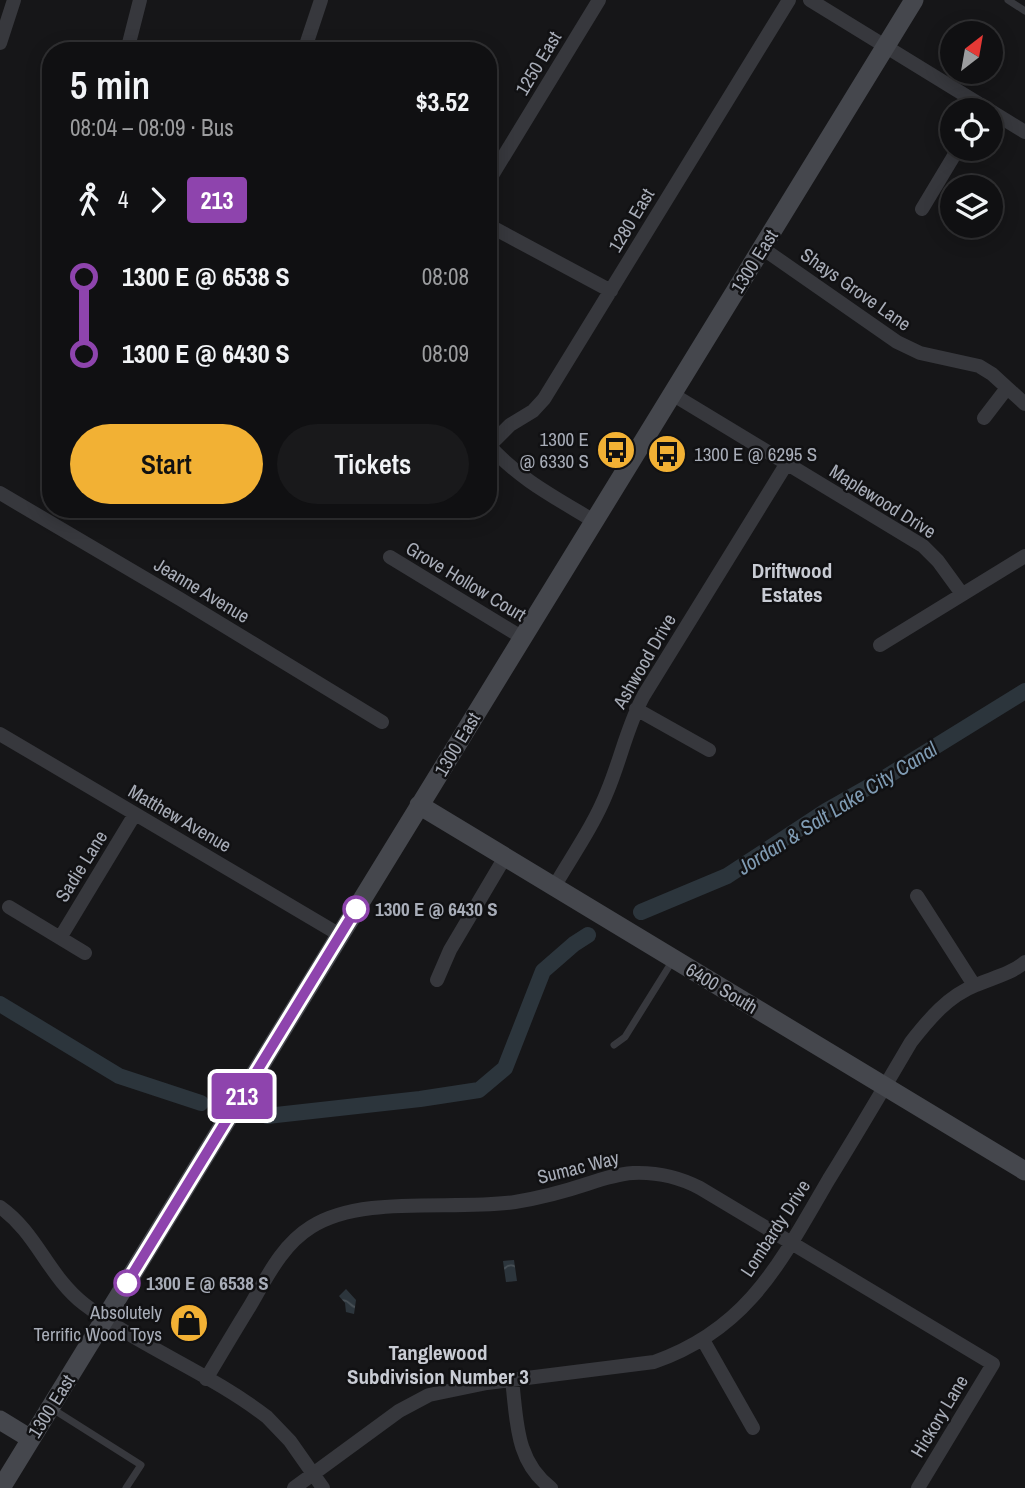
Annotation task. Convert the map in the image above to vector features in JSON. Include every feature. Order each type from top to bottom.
[{"type":"main road","name":"1300 East","points":[[1,1488],[914,0]]},
{"type":"main road","name":"6400 South","points":[[419,806],[1025,1171]]},
{"type":"main road","points":[[0,1420],[32,1439]]},
{"type":"street","points":[[0,43],[14,0]]},
{"type":"street","points":[[129,42],[139,0]]},
{"type":"street","points":[[307,42],[321,0]]},
{"type":"street","name":"1250 East","points":[[497,166],[599,0]]},
{"type":"street","name":"1280 East","points":[[497,437],[533,411],[544,399],[789,0]]},
{"type":"street","points":[[810,0],[967,98]]},
{"type":"street","points":[[1003,120],[1025,132]]},
{"type":"street","points":[[922,209],[951,161]]},
{"type":"street","points":[[497,230],[611,290]]},
{"type":"street","name":"Shays Grove Lane","points":[[762,248],[897,342],[920,353],[979,366],[1025,404]]},
{"type":"street","points":[[984,418],[1007,388]]},
{"type":"street","name":"Maplewood Drive","points":[[672,394],[923,546],[938,561],[962,594]]},
{"type":"street","points":[[497,453],[525,478],[594,521]]},
{"type":"street","name":"Ashwood Drive","points":[[554,887],[604,799],[636,709],[787,463]]},
{"type":"street","name":"Jeanne Avenue","points":[[0,493],[42,518]]},
{"type":"street","name":"Jeanne Avenue","points":[[42,518],[382,722]]},
{"type":"street","points":[[880,645],[1025,556]]},
{"type":"street","name":"Grove Hollow Court","points":[[390,557],[523,638]]},
{"type":"street","points":[[636,709],[709,750]]},
{"type":"street","name":"Matthew Avenue","points":[[0,734],[340,935]]},
{"type":"street","name":"Sadie Lane","points":[[60,938],[135,814]]},
{"type":"street","points":[[437,980],[450,950],[505,857]]},
{"type":"street","points":[[918,896],[974,985]]},
{"type":"street","points":[[9,907],[85,953]]},
{"type":"street","name":"Lombardy Drive","points":[[294,1488],[399,1411],[429,1395],[487,1382],[654,1362],[680,1353],[703,1340],[743,1309],[774,1273],[884,1087],[912,1042],[933,1015],[954,997],[974,985],[998,977],[1025,962]]},
{"type":"street","name":"Sumac Way","points":[[206,1379],[282,1254],[311,1227],[324,1220],[352,1210],[503,1203],[564,1191],[611,1176],[644,1173],[668,1176],[690,1183],[993,1364]]},
{"type":"street","points":[[0,1207],[28,1233],[65,1288],[106,1318],[258,1410],[275,1424],[323,1488]]},
{"type":"street","points":[[703,1340],[753,1428]]},
{"type":"street","name":"Hickory Lane","points":[[918,1488],[993,1364]]},
{"type":"street","points":[[512,1380],[523,1452],[536,1475],[551,1488]]},
{"type":"lane","points":[[1008,0],[1025,11]]},
{"type":"lane","points":[[614,1045],[625,1037],[674,959]]},
{"type":"lane","points":[[51,1408],[141,1465],[126,1488]]},
{"type":"water","points":[[514,1260],[517,1281],[506,1282],[503,1261]]},
{"type":"water","points":[[346,1289],[356,1300],[354,1314],[346,1312],[345,1303],[339,1296]]},
{"type":"waterway","name":"Jordan & Salt Lake City Canal","points":[[641,912],[727,876],[826,811],[1025,691]]},
{"type":"waterway","name":"Jordan & Salt Lake City Canal","points":[[267,1116],[479,1090],[505,1068],[543,971],[588,935]]},
{"type":"waterway","name":"Jordan & Salt Lake City Canal","points":[[0,1004],[119,1076],[201,1103]]},
{"type":"bus line","name":"213","points":[[127,1283],[356,909]]},
{"type":"place","name":"1300 E @ 6330 S","points":[[616,450]]},
{"type":"place","name":"1300 E @ 6295 S","points":[[667,454]]},
{"type":"place","name":"1300 E @ 6430 S","points":[[356,909]]},
{"type":"place","name":"1300 E @ 6538 S","points":[[127,1283]]},
{"type":"place","name":"Absolutely Terrific Wood Toys","points":[[189,1323]]},
{"type":"district","name":"Driftwood Estates","points":[[792,582]]},
{"type":"district","name":"Tanglewood Subdivision Number 3","points":[[438,1364]]}]
